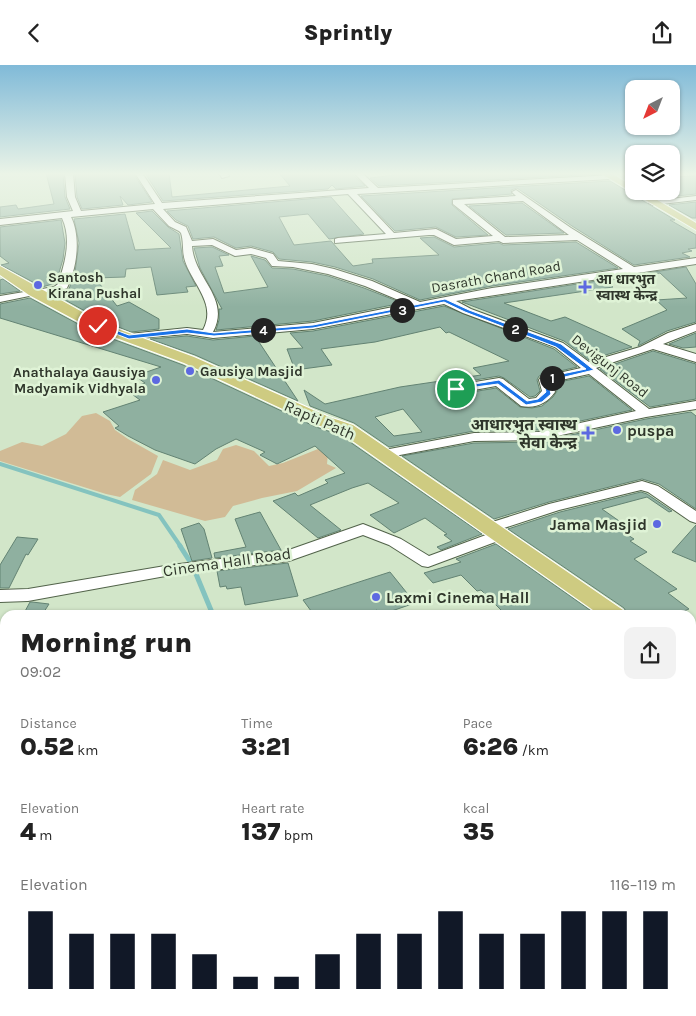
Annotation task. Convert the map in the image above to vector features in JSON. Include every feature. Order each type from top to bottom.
[{"type":"main road","points":[[679,217],[696,227]]},
{"type":"main road","name":"Rapti Path","points":[[0,270],[34,292],[98,326],[189,360],[323,421],[347,429],[608,610]]},
{"type":"street","points":[[0,222],[38,217]]},
{"type":"street","points":[[0,299],[34,292],[56,290],[63,286],[70,264],[71,252],[71,224],[67,217]]},
{"type":"street","points":[[167,217],[172,224],[183,229],[189,244],[189,258],[209,295],[215,316],[212,326],[206,334]]},
{"type":"street","points":[[376,217],[392,236]]},
{"type":"street","points":[[475,217],[501,238]]},
{"type":"street","points":[[552,217],[632,270]]},
{"type":"street","points":[[338,241],[429,231],[436,232],[454,242],[501,238],[522,240],[580,237]]},
{"type":"street","points":[[189,244],[213,242],[234,253],[251,251],[270,256],[275,264],[291,263],[335,273],[391,292],[420,306]]},
{"type":"street","name":"Dasrath Chand Road","points":[[129,337],[187,331],[206,334],[313,326],[445,300],[632,270],[694,263]]},
{"type":"street","name":"Devigunj Road","points":[[445,300],[467,311],[558,345],[646,413]]},
{"type":"street","points":[[458,394],[456,389],[499,382],[526,403],[540,401],[549,392],[545,380],[589,369],[696,327]]},
{"type":"street","points":[[653,345],[696,358]]},
{"type":"street","points":[[384,454],[474,437],[538,436],[646,413],[693,409]]},
{"type":"street","name":"Cinema Hall Road","points":[[0,596],[28,595],[171,570],[289,556],[363,529],[395,542],[428,563],[494,531],[554,507],[642,485],[653,489],[696,518]]},
{"type":"shaded area","points":[[96,413],[110,421],[115,430],[158,456],[151,474],[120,497],[0,461],[0,451],[22,442],[42,446],[66,434],[82,416]]},
{"type":"shaded area","points":[[236,445],[254,451],[269,466],[283,463],[318,449],[328,453],[327,464],[336,468],[297,491],[233,506],[225,517],[205,521],[132,500],[135,490],[157,474],[163,460],[190,470],[217,460],[223,449]]},
{"type":"building","points":[[126,217],[135,250],[171,248],[140,217],[158,217],[179,234],[183,261],[196,286],[186,287],[188,292],[157,295],[151,267],[126,269],[125,277],[95,278],[117,306],[129,302],[159,319],[159,329],[131,332],[103,321],[56,295],[69,289],[75,272],[79,243],[74,219]]},
{"type":"building","points":[[173,217],[279,217],[294,245],[331,241],[353,266],[373,263],[372,259],[439,255],[420,238],[434,237],[454,247],[499,243],[503,245],[576,242],[618,268],[492,286],[420,300],[373,279],[335,267],[312,262],[279,259],[273,252],[251,246],[236,248],[214,237],[193,239],[188,226]]},
{"type":"building","points":[[311,217],[349,217],[364,234],[329,239]]},
{"type":"building","points":[[382,217],[467,217],[488,235],[456,237],[436,227],[395,231]]},
{"type":"building","points":[[484,217],[542,217],[564,233],[506,235]]},
{"type":"building","points":[[560,217],[671,217],[675,220],[670,220],[696,235],[696,248],[688,249],[692,251],[682,253],[690,257],[634,265]]},
{"type":"building","points":[[61,220],[65,243],[63,259],[56,283],[42,287],[1,265],[9,263],[0,256],[0,227]]},
{"type":"building","points":[[212,247],[229,255],[219,256],[223,266],[215,267],[224,293],[268,287],[251,256],[265,260],[272,268],[293,269],[328,276],[402,303],[313,321],[216,330],[219,320],[219,309],[222,309],[200,268],[194,248]]},
{"type":"building","points":[[686,267],[696,284],[696,322],[667,331],[638,346],[640,341],[622,329],[667,310],[656,300],[687,298],[660,273],[604,281],[613,287],[504,303],[551,321],[565,317],[632,347],[589,360],[564,341],[462,302]]},
{"type":"building","points":[[3,279],[20,291],[0,294],[0,280]]},
{"type":"building","points":[[30,298],[91,331],[183,365],[316,427],[340,435],[482,534],[441,550],[437,547],[452,541],[444,535],[447,534],[425,518],[394,533],[370,515],[399,503],[368,483],[310,505],[341,530],[318,538],[273,501],[295,493],[298,496],[328,483],[325,480],[345,473],[315,446],[277,464],[260,455],[265,452],[236,439],[216,449],[195,464],[155,450],[128,436],[115,428],[119,426],[103,412],[140,400],[125,389],[145,383],[135,376],[161,367],[0,318],[0,304]]},
{"type":"building","points":[[444,306],[554,349],[577,367],[539,376],[537,380],[540,391],[535,396],[530,397],[499,376],[451,384],[447,390],[453,399],[463,399],[466,393],[496,388],[520,407],[532,408],[542,406],[553,397],[557,391],[554,383],[589,376],[632,410],[538,430],[474,431],[389,447],[354,423],[310,406],[304,390],[325,404],[400,387],[481,375],[473,368],[509,361],[449,332],[446,333],[440,327],[375,342],[321,349],[332,365],[295,370],[287,349],[303,348],[290,333],[313,331]],"holes":[[[403,409],[422,432],[394,436],[375,417]]]},
{"type":"building","points":[[696,333],[696,347],[683,348],[669,344]]},
{"type":"building","points":[[187,336],[213,340],[255,336],[298,401],[195,355],[150,339]]},
{"type":"building","points":[[653,351],[696,364],[696,399],[650,407],[600,369]]},
{"type":"building","points":[[691,412],[696,416],[696,509],[659,484],[642,479],[549,502],[494,519],[402,456],[474,443],[538,442],[646,419]]},
{"type":"building","points":[[641,492],[672,511],[669,512],[647,497],[602,509],[622,523],[614,526],[634,539],[630,541],[647,552],[634,559],[677,589],[668,593],[689,609],[625,610],[508,529],[560,512]]},
{"type":"building","points":[[260,512],[281,550],[215,558],[214,553],[246,547],[235,519]]},
{"type":"building","points":[[199,523],[204,529],[212,558],[192,561],[181,529]]},
{"type":"building","points":[[696,525],[696,562],[672,552]]},
{"type":"building","points":[[17,537],[38,539],[28,555],[26,554],[9,588],[0,588],[0,565]]},
{"type":"building","points":[[496,544],[590,610],[501,610],[481,590],[477,591],[461,575],[433,583],[424,573],[461,562],[456,559]]},
{"type":"building","points":[[288,563],[298,596],[245,605],[241,587],[227,589],[226,586],[220,587],[217,571]]},
{"type":"building","points":[[390,572],[415,603],[395,610],[310,610],[303,600]]},
{"type":"building","points":[[30,602],[49,604],[45,610],[26,610]]},
{"type":"waterway","points":[[0,464],[159,515],[181,547]]},
{"type":"waterway","points":[[180,546],[189,560]]},
{"type":"waterway","points":[[196,574],[211,610]]},
{"type":"place","name":"Santosh Kirana Pushal","points":[[38,285]]},
{"type":"place","name":"आ धारभुत स्वास्थ केन्द्र","points":[[585,287]]},
{"type":"place","name":"Gausiya Masjid","points":[[190,371]]},
{"type":"place","name":"Anathalaya Gausiya Madyamik Vidhyala","points":[[156,380]]},
{"type":"place","name":"puspa","points":[[617,430]]},
{"type":"place","name":"आधारभुत स्वास्थ सेवा केन्द्र","points":[[588,433]]},
{"type":"place","name":"Jama Masjid","points":[[657,524]]},
{"type":"place","name":"Laxmi Cinema Hall","points":[[376,597]]},
{"type":"route","points":[[98,326],[129,337],[187,331],[214,335],[313,326],[445,300],[467,311],[558,345],[591,370],[545,380],[549,392],[540,401],[526,403],[499,382],[456,389]]}]
